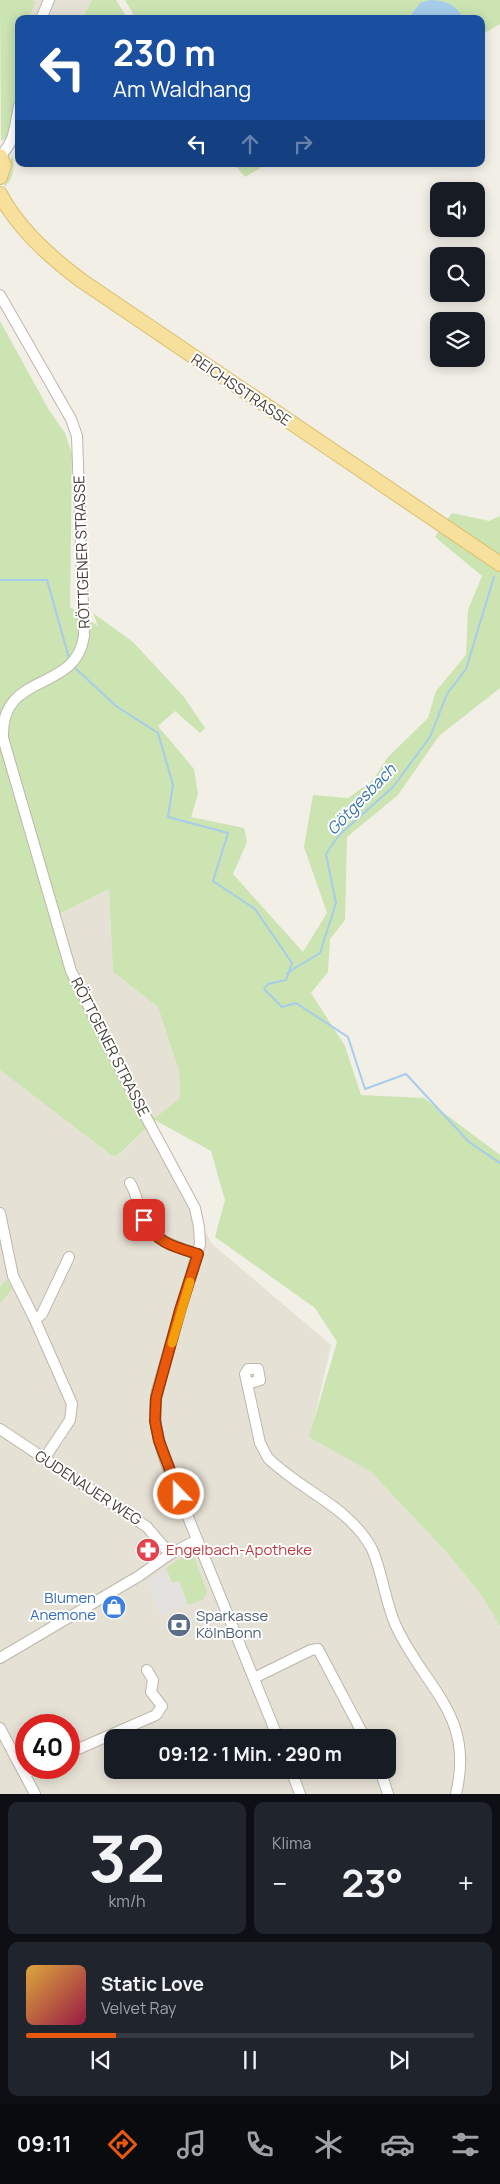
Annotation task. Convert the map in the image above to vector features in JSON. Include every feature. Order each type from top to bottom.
[{"type":"main road","points":[[0,156],[4,168],[0,177]]},
{"type":"main road","name":"REICHSSTRASSE","points":[[0,194],[31,235],[47,252],[82,281],[500,564]]},
{"type":"street","points":[[43,15],[49,0]]},
{"type":"street","points":[[0,156],[8,149],[15,126]]},
{"type":"street","name":"RÖTTGENER STRASSE","points":[[0,295],[71,419],[77,436],[84,636],[83,648],[72,664],[13,698],[4,710],[1,723],[2,738],[71,971],[127,1082],[195,1208],[199,1227],[198,1254],[159,1383],[155,1421],[162,1452],[274,1729]]},
{"type":"street","points":[[130,1183],[135,1190],[144,1220],[153,1233],[170,1246],[198,1254]]},
{"type":"street","points":[[0,1214],[14,1276],[72,1404],[70,1420],[44,1459]]},
{"type":"street","points":[[35,1320],[42,1314],[69,1257]]},
{"type":"street","points":[[248,1384],[260,1444],[264,1453],[275,1464],[349,1519],[368,1543],[377,1562],[398,1629],[442,1700],[455,1725],[459,1743],[456,1794]]},
{"type":"street","name":"GUDENAUER WEG","points":[[0,1429],[147,1527],[170,1554]]},
{"type":"street","points":[[0,1658],[139,1576],[170,1554],[197,1540]]},
{"type":"street","points":[[254,1678],[312,1650],[318,1650],[360,1729]]},
{"type":"street","points":[[80,1748],[156,1715],[162,1706],[151,1692],[153,1680],[148,1670]]},
{"type":"street","points":[[0,1728],[15,1754]]},
{"type":"street","points":[[28,1779],[35,1794]]},
{"type":"street","points":[[294,1779],[300,1794]]},
{"type":"street","points":[[383,1779],[388,1794]]},
{"type":"shaded area","points":[[0,0],[92,0],[84,15],[15,15]]},
{"type":"shaded area","points":[[109,889],[113,972],[158,1007],[179,1071],[180,1098],[155,1119],[128,1086],[70,975],[53,917]]},
{"type":"shaded area","points":[[0,1070],[111,1155],[118,1156],[155,1120],[211,1243],[331,1345],[310,1437],[371,1472],[449,1555],[481,1595],[500,1626],[500,1794],[0,1794]]},
{"type":"shaded area","points":[[166,1568],[172,1583],[179,1581],[188,1605],[161,1615],[146,1581]]},
{"type":"green space","points":[[0,0],[33,0],[35,3],[30,15],[15,15],[15,108],[8,137],[1,141]]},
{"type":"green space","points":[[92,0],[116,0],[125,15],[84,15]]},
{"type":"green space","points":[[125,0],[500,0],[500,24],[485,33],[485,15],[134,15]]},
{"type":"green space","points":[[12,155],[14,163],[13,172],[10,181],[4,187]]},
{"type":"green space","points":[[237,167],[262,167],[245,177]]},
{"type":"green space","points":[[0,321],[49,410],[65,433],[72,454],[70,607],[98,626],[93,613],[133,642],[184,697],[205,728],[200,733],[175,711],[158,726],[194,769],[198,794],[191,817],[244,828],[247,842],[233,874],[303,952],[327,913],[304,847],[313,795],[348,798],[373,780],[388,757],[428,718],[436,691],[466,655],[468,610],[482,576],[435,537],[452,513],[489,521],[500,516],[500,688],[439,736],[398,795],[347,837],[345,920],[330,939],[328,972],[311,993],[345,1046],[361,1095],[424,1098],[500,1155],[500,1626],[481,1595],[449,1555],[371,1472],[309,1437],[337,1342],[315,1308],[215,1237],[225,1200],[211,1151],[155,1120],[117,1156],[111,1155],[0,1070]],"holes":[[[109,889],[113,972],[158,1007],[179,1071],[180,1098],[155,1118],[128,1086],[70,975],[53,917]]]},
{"type":"green space","points":[[7,1279],[12,1289],[0,1304],[0,1287]]},
{"type":"green space","points":[[186,1555],[195,1559],[207,1592],[204,1599],[188,1605],[179,1581],[172,1583],[166,1568]]},
{"type":"water","points":[[430,0],[444,2],[452,5],[461,15],[411,15],[420,3]]},
{"type":"waterway","name":"Götgesbach","points":[[287,973],[320,953],[336,903],[326,854],[339,835],[393,787],[430,737],[447,694],[466,669],[494,577]]},
{"type":"waterway","points":[[0,580],[47,580],[69,658]]},
{"type":"waterway","points":[[73,666],[116,706],[158,733],[173,785],[168,817],[228,833],[213,881],[255,909],[292,963],[286,980],[268,984],[264,989],[282,1007],[296,1003],[348,1037],[365,1089],[406,1074],[469,1142],[500,1163]]},
{"type":"slow traffic","points":[[172,1343],[180,1310],[190,1282]]},
{"type":"place","name":"Engelbach-Apotheke","points":[[148,1550]]},
{"type":"place","name":"Blumen Anemone","points":[[114,1607]]},
{"type":"place","name":"Sparkasse KölnBonn","points":[[179,1625]]},
{"type":"route","points":[[144,1220],[146,1225],[163,1242],[170,1246],[198,1254],[180,1310],[156,1398],[156,1429],[166,1463],[179,1494]]}]
